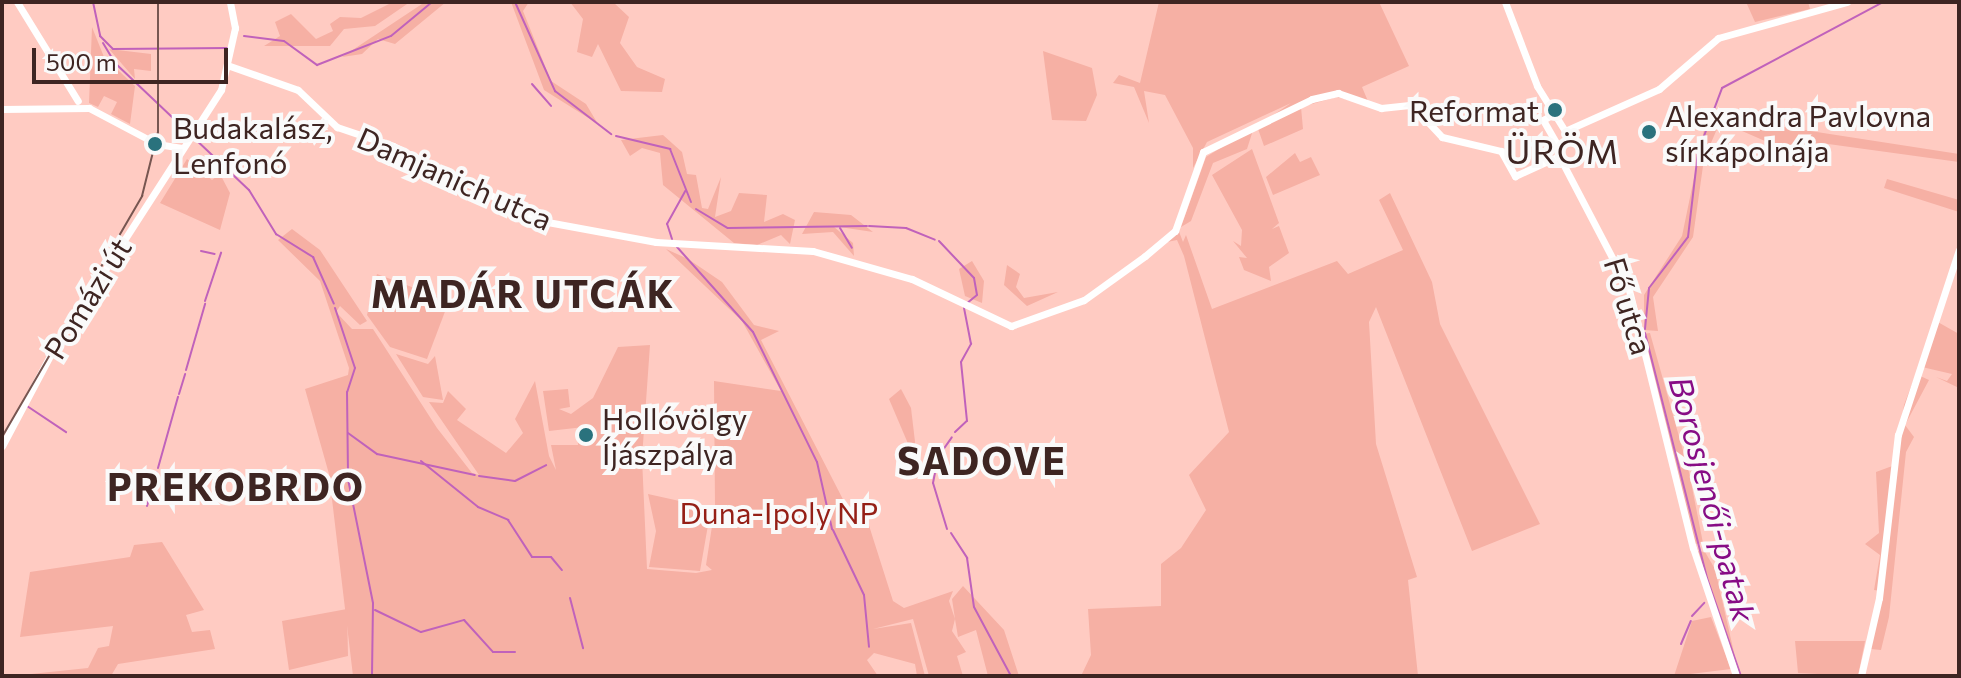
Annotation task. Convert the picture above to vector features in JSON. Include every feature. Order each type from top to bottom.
[{"type":"main road","points":[[17,2],[81,103]]},
{"type":"main road","name":"Pomázi út","points":[[2,446],[50,356],[177,153],[220,92],[235,32],[230,2]]},
{"type":"main road","points":[[1505,2],[1553,114],[1565,131]]},
{"type":"main road","points":[[1559,146],[1565,131],[1653,92],[1718,38],[1847,2]]},
{"type":"main road","name":"Damjanich utca","points":[[228,62],[303,93],[337,127],[393,146],[542,221],[683,244],[813,251],[903,276],[1011,326],[1084,300],[1171,236],[1203,152],[1269,115],[1330,94],[1386,108],[1412,105],[1442,137],[1501,151],[1515,176],[1559,146]]},
{"type":"main road","points":[[2,109],[81,103],[177,153]]},
{"type":"main road","points":[[1553,114],[1543,120],[1559,146]]},
{"type":"main road","name":"Fő utca","points":[[1559,146],[1629,290],[1693,548],[1736,676]]},
{"type":"main road","points":[[1861,676],[1898,435],[1959,250]]},
{"type":"green space","points":[[393,2],[410,2],[375,26],[344,29],[330,46],[264,46],[280,36],[275,22],[291,14],[316,39],[333,31],[330,24],[340,17],[361,18]]},
{"type":"green space","points":[[425,2],[446,2],[395,44],[378,39],[362,54],[342,57]]},
{"type":"green space","points":[[511,2],[529,2],[523,11],[551,81],[586,104],[598,124],[544,90]]},
{"type":"green space","points":[[570,2],[613,2],[629,17],[620,43],[637,67],[665,79],[662,92],[621,91],[598,44],[592,57],[577,52],[583,19]]},
{"type":"green space","points":[[1159,2],[1379,2],[1409,66],[1362,87],[1370,106],[1337,97],[1301,107],[1303,129],[1264,146],[1257,126],[1291,103],[1207,142],[1193,168],[1193,148],[1165,95],[1144,91],[1149,123],[1134,87],[1113,83],[1119,75],[1140,83]]},
{"type":"green space","points":[[1746,2],[1808,2],[1810,9],[1755,22]]},
{"type":"green space","points":[[92,27],[104,57],[135,86],[130,124],[111,114],[117,102],[104,96],[98,107],[89,103]]},
{"type":"green space","points":[[109,49],[151,54],[151,71],[134,69],[135,79]]},
{"type":"green space","points":[[1043,51],[1092,68],[1097,95],[1086,121],[1052,120]]},
{"type":"green space","points":[[1707,115],[1959,154],[1959,162],[1821,143],[1805,143],[1800,156],[1742,131],[1717,129],[1704,159],[1693,237],[1653,297],[1658,331],[1644,330],[1644,295],[1682,236]]},
{"type":"green space","points":[[1254,127],[1247,149],[1213,163],[1191,221],[1181,227],[1206,157]]},
{"type":"green space","points":[[663,135],[682,152],[687,174],[696,175],[702,208],[708,209],[721,177],[715,217],[731,211],[739,193],[767,195],[764,222],[783,214],[795,220],[790,244],[781,235],[757,245],[734,243],[663,185],[660,153],[642,148],[630,156],[621,140]]},
{"type":"green space","points":[[1252,149],[1279,223],[1272,229],[1279,226],[1289,253],[1269,267],[1271,281],[1244,270],[1239,257],[1247,258],[1233,241],[1241,246],[1242,230],[1212,175]]},
{"type":"green space","points":[[1295,153],[1300,162],[1311,157],[1320,175],[1273,195],[1266,177]]},
{"type":"green space","points":[[187,159],[212,180],[220,174],[230,193],[220,230],[160,203]]},
{"type":"green space","points":[[1887,179],[1959,200],[1959,212],[1884,188]]},
{"type":"green space","points":[[1390,193],[1432,282],[1440,324],[1540,524],[1472,551],[1376,307],[1369,322],[1376,444],[1417,577],[1408,580],[1418,676],[1081,676],[1091,655],[1088,609],[1161,606],[1161,564],[1181,548],[1206,510],[1189,475],[1229,432],[1184,256],[1177,240],[1167,242],[1178,229],[1183,242],[1186,235],[1212,309],[1337,261],[1348,274],[1403,250],[1379,200]]},
{"type":"green space","points":[[814,212],[851,215],[873,232],[833,226],[853,243],[854,256],[833,232],[802,234]]},
{"type":"green space","name":"Duna-Ipoly NP","points":[[292,229],[320,250],[367,321],[360,325],[340,306],[336,312],[352,329],[373,329],[437,428],[472,473],[479,475],[429,402],[443,403],[448,391],[466,409],[457,420],[506,453],[523,433],[515,419],[535,381],[549,456],[556,470],[551,445],[578,445],[577,429],[584,427],[549,431],[543,391],[568,389],[570,407],[559,409],[571,414],[593,398],[618,347],[650,345],[642,458],[647,569],[696,573],[712,570],[706,565],[715,507],[714,381],[781,391],[742,321],[666,249],[688,259],[722,282],[754,325],[779,331],[761,340],[850,513],[865,513],[893,601],[904,608],[953,591],[949,601],[955,619],[952,631],[966,652],[957,656],[963,676],[929,676],[913,619],[873,629],[911,623],[925,676],[917,676],[915,664],[874,653],[867,660],[878,676],[353,676],[329,474],[305,389],[348,375],[349,368],[320,281],[278,240]]},
{"type":"green space","points":[[972,261],[984,281],[982,303],[965,296],[959,269]]},
{"type":"green space","points":[[1007,265],[1020,274],[1016,287],[1024,298],[1058,292],[1027,306],[1004,285]]},
{"type":"green space","points":[[377,274],[449,301],[427,359],[390,347],[367,315]]},
{"type":"green space","points":[[1936,321],[1959,334],[1959,388],[1936,377],[1947,381],[1952,374],[1922,367],[1918,375],[1929,380],[1905,425],[1914,437],[1906,452],[1889,617],[1881,650],[1871,649],[1881,591],[1874,590],[1880,555],[1865,544],[1879,533],[1876,472],[1895,465],[1904,405]]},
{"type":"green space","points":[[1650,333],[1689,472],[1703,543],[1695,544],[1643,334]]},
{"type":"green space","points":[[396,354],[428,364],[435,356],[443,400],[423,397]]},
{"type":"green space","points":[[901,389],[911,408],[918,467],[889,399]]},
{"type":"green space","points":[[648,494],[711,508],[700,571],[649,567],[656,531]]},
{"type":"green space","points":[[162,542],[204,610],[186,615],[192,632],[210,630],[215,649],[118,664],[111,676],[12,676],[88,668],[98,648],[109,646],[113,626],[20,637],[30,572],[130,557],[134,545]]},
{"type":"green space","points":[[1696,551],[1705,552],[1715,569],[1735,657]]},
{"type":"green space","points":[[963,586],[1004,630],[1019,676],[988,676],[976,630],[958,637],[952,599]]},
{"type":"green space","points":[[347,609],[348,656],[289,670],[282,621]]},
{"type":"green space","points":[[1711,617],[1731,669],[1674,676],[1692,621]]},
{"type":"green space","points":[[1795,641],[1865,641],[1858,676],[1798,673]]},
{"type":"waterway","points":[[93,2],[100,36],[113,49],[227,48]]},
{"type":"waterway","points":[[244,36],[284,41],[317,65],[391,36],[432,2]]},
{"type":"waterway","points":[[515,2],[555,91],[611,134]]},
{"type":"waterway","name":"Borosjenői-patak","points":[[1645,329],[1649,288],[1688,237],[1698,152],[1722,88],[1883,2]]},
{"type":"waterway","points":[[103,43],[115,63],[249,190],[276,234],[313,257],[334,304]]},
{"type":"waterway","points":[[532,84],[551,106]]},
{"type":"waterway","points":[[616,136],[670,149],[691,202]]},
{"type":"waterway","points":[[672,239],[667,224],[685,191]]},
{"type":"waterway","points":[[696,209],[728,228],[867,226]]},
{"type":"waterway","points":[[869,226],[906,228],[935,240]]},
{"type":"waterway","points":[[840,228],[852,248]]},
{"type":"waterway","points":[[939,241],[974,278],[977,295],[967,303]]},
{"type":"waterway","points":[[677,247],[753,332],[817,462],[832,529]]},
{"type":"waterway","points":[[201,251],[215,254]]},
{"type":"waterway","points":[[205,301],[221,253]]},
{"type":"waterway","points":[[186,370],[205,304]]},
{"type":"waterway","points":[[335,308],[355,368],[347,392],[348,479],[373,603],[372,676]]},
{"type":"waterway","points":[[955,432],[967,421],[961,362],[971,344],[964,308]]},
{"type":"waterway","name":"Borosjenői-patak","points":[[1645,333],[1707,578],[1741,676]]},
{"type":"waterway","points":[[179,394],[185,374]]},
{"type":"waterway","points":[[158,468],[178,397]]},
{"type":"waterway","points":[[27,406],[66,432]]},
{"type":"waterway","points":[[348,433],[377,454],[475,475]]},
{"type":"waterway","points":[[947,529],[933,483],[938,457],[952,437]]},
{"type":"waterway","points":[[421,461],[478,507],[508,520],[532,557],[551,557],[562,570]]},
{"type":"waterway","points":[[479,476],[515,481],[546,465]]},
{"type":"waterway","points":[[147,506],[157,472]]},
{"type":"waterway","points":[[833,530],[864,595],[869,647]]},
{"type":"waterway","points":[[951,533],[967,558],[974,607],[1011,676]]},
{"type":"waterway","points":[[570,598],[583,648]]},
{"type":"waterway","points":[[1692,616],[1704,603]]},
{"type":"waterway","points":[[375,610],[421,632],[464,620],[493,652],[515,652]]},
{"type":"waterway","points":[[1681,644],[1691,621]]},
{"type":"tram line","points":[[2,437],[142,196],[158,132],[158,2]]},
{"type":"place","name":"Reformat","points":[[1555,110]]},
{"type":"place","name":"Alexandra Pavlovna sírkápolnája","points":[[1649,132]]},
{"type":"place","name":"Budakalász, Lenfonó","points":[[155,144]]},
{"type":"place","name":"Hollóvölgy Íjászpálya","points":[[586,435]]},
{"type":"district","name":"ÜRÖM","points":[[1563,151]]},
{"type":"district","name":"MADÁR UTCÁK","points":[[523,293]]},
{"type":"district","name":"SADOVE","points":[[982,460]]},
{"type":"district","name":"PREKOBRDO","points":[[236,486]]}]
